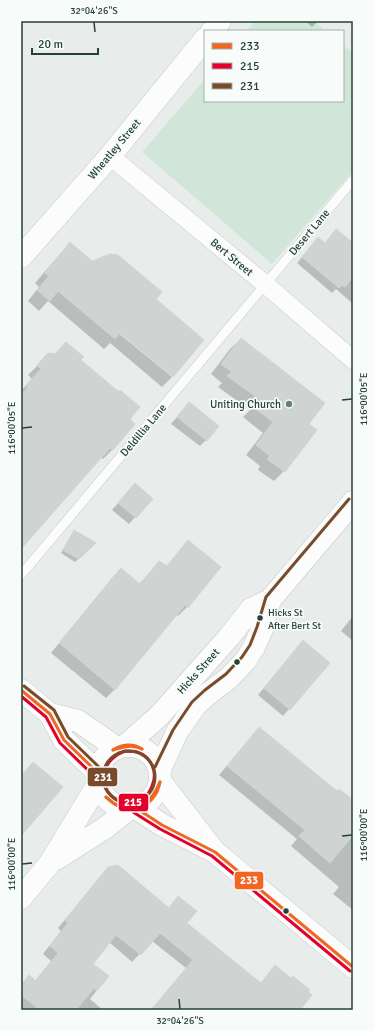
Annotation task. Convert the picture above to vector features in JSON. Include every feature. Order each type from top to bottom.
[{"type":"main road","points":[[213,30],[220,21]]},
{"type":"main road","name":"Wheatley Street","points":[[21,257],[110,156],[204,40]]},
{"type":"main road","name":"Hicks Street","points":[[121,747],[159,716],[229,637],[251,609],[270,600],[353,502]]},
{"type":"main road","name":"Hicks Street","points":[[160,775],[177,732],[196,705],[229,678],[246,660],[262,629],[270,600]]},
{"type":"main road","points":[[21,690],[50,714],[64,740],[98,778],[102,794],[109,802],[118,807],[132,808],[145,805],[153,798],[158,790],[160,775]]},
{"type":"main road","points":[[50,714],[78,721],[121,747]]},
{"type":"main road","points":[[21,898],[50,863],[98,778],[101,762],[108,754],[121,747],[135,746],[147,751],[156,761],[160,775],[215,852]]},
{"type":"main road","points":[[132,808],[215,852],[353,967]]},
{"type":"main road","points":[[50,863],[105,828],[132,808]]},
{"type":"street","name":"Bert Street","points":[[110,156],[265,284],[353,360]]},
{"type":"lane","name":"Desert Lane","points":[[265,284],[353,180]]},
{"type":"lane","name":"Deldillia Lane","points":[[21,575],[265,284]]},
{"type":"green space","points":[[255,21],[314,21],[325,30],[247,30]]},
{"type":"green space","points":[[344,46],[353,53],[353,171],[272,264],[142,152],[204,80],[204,102],[344,102]]},
{"type":"building","points":[[336,229],[353,243],[353,277],[345,287],[342,285],[339,288],[302,257],[318,237],[325,243]]},
{"type":"building","points":[[70,242],[92,261],[110,254],[118,255],[162,292],[156,299],[204,340],[173,377],[120,333],[115,339],[58,291],[50,301],[37,290],[49,276],[45,273]]},
{"type":"building","name":"Uniting Church","points":[[241,338],[325,403],[309,424],[317,430],[285,472],[267,459],[270,456],[256,445],[273,422],[252,406],[262,401],[227,376],[232,372],[221,364]]},
{"type":"building","points":[[66,342],[84,357],[81,360],[119,392],[120,390],[140,407],[130,419],[135,424],[113,450],[110,448],[21,549],[21,395],[28,387],[26,385],[41,369],[37,365],[48,353],[55,354]]},
{"type":"building","points":[[189,402],[219,426],[207,441],[177,417]]},
{"type":"building","points":[[135,483],[153,499],[136,518],[118,503]]},
{"type":"building","points":[[74,530],[96,543],[79,559],[63,550]]},
{"type":"building","points":[[188,540],[221,567],[188,608],[185,605],[115,690],[59,643],[121,568],[140,584],[159,561],[167,566]]},
{"type":"building","points":[[303,640],[330,663],[290,710],[264,688]]},
{"type":"building","points":[[259,727],[337,791],[339,789],[353,800],[353,835],[330,863],[299,836],[305,830],[227,766]]},
{"type":"building","points":[[33,762],[63,787],[21,836],[21,776]]},
{"type":"building","points":[[118,865],[169,908],[178,896],[197,911],[187,923],[261,983],[275,965],[291,978],[293,976],[310,990],[308,992],[312,995],[300,1010],[151,1010],[193,960],[160,933],[141,955],[116,935],[93,964],[109,976],[97,991],[94,988],[76,1010],[40,1010],[21,995],[21,985],[29,975],[36,981],[58,953],[50,946],[68,923],[65,920],[108,867]]},
{"type":"transit line","name":"231","points":[[155,767],[173,730],[192,702],[226,674],[242,657],[250,645],[266,597],[349,499]]},
{"type":"transit line","name":"231","points":[[24,686],[54,710],[68,737],[101,769]]},
{"type":"transit line","name":"233","points":[[21,690],[50,714],[64,740],[98,773]]},
{"type":"transit line","name":"215","points":[[21,696],[46,717],[60,743],[95,777]]},
{"type":"transit line","name":"233","points":[[113,750],[120,746],[128,745],[142,749]]},
{"type":"transit line","name":"233","points":[[113,750],[131,746],[142,749]]},
{"type":"transit line","name":"231","points":[[124,751],[134,751],[148,758],[155,772],[155,777],[155,782],[148,796],[134,803],[124,803],[114,799],[107,792],[103,782],[103,772],[107,762],[114,755],[124,751]]},
{"type":"transit line","name":"215","points":[[125,751],[142,754],[150,762],[154,771],[154,781],[149,792],[138,801],[126,803],[119,801],[108,792],[104,776],[109,762],[125,751]]},
{"type":"transit line","name":"233","points":[[106,797],[114,804],[119,806],[127,808],[140,807],[149,800],[160,782]]},
{"type":"transit line","name":"233","points":[[106,797],[122,807],[138,808],[152,799],[157,792],[160,782]]},
{"type":"transit line","name":"233","points":[[136,808],[162,825],[215,852],[353,967]]},
{"type":"transit line","name":"215","points":[[133,812],[160,829],[212,856],[350,971]]},
{"type":"place","name":"Uniting Church","points":[[289,404]]},
{"type":"place","name":"Hicks St After Bert St","points":[[260,618]]}]
